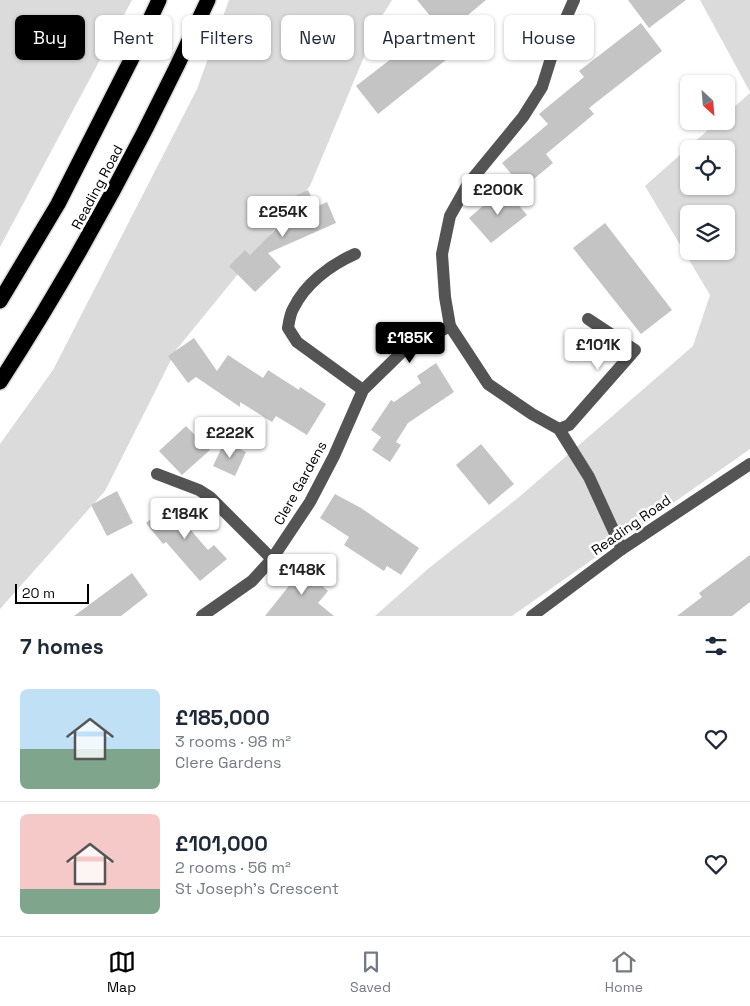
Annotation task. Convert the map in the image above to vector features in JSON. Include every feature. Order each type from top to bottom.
[{"type":"highway","name":"Reading Road","points":[[0,301],[58,204],[160,0]]},
{"type":"highway","name":"Reading Road","points":[[0,382],[36,327],[118,184],[161,100],[208,0]]},
{"type":"street","points":[[574,0],[558,36],[542,87],[523,117],[468,184],[450,216],[442,254],[445,296],[450,326],[488,384],[532,414],[559,429],[589,476],[622,549]]},
{"type":"street","points":[[355,254],[338,261],[304,291],[292,310],[288,328],[297,342],[363,390]]},
{"type":"street","points":[[559,429],[570,424],[635,350],[588,319]]},
{"type":"street","name":"Clere Gardens","points":[[202,616],[252,581],[272,558],[310,502],[334,456],[363,390],[403,351],[450,326]]},
{"type":"street","name":"Reading Road","points":[[532,616],[622,549],[750,464]]},
{"type":"street","points":[[157,474],[193,487],[210,497],[272,558]]},
{"type":"shaded area","points":[[0,0],[132,0],[124,15],[95,15],[95,60],[100,60],[0,247]]},
{"type":"shaded area","points":[[229,0],[392,0],[383,15],[364,15],[364,57],[310,186],[176,350],[105,491],[0,609],[0,444],[53,370],[197,89],[207,60],[271,60],[271,15],[224,15]]},
{"type":"shaded area","points":[[700,0],[750,0],[750,92]]},
{"type":"shaded area","points":[[750,93],[750,449],[512,616],[375,616],[429,568],[518,498],[693,346],[710,295],[689,260],[735,260],[735,205],[680,205],[680,245],[645,186],[680,155],[680,195],[735,195],[735,140],[697,140],[708,130],[735,130],[735,106]]},
{"type":"building","points":[[417,0],[486,0],[468,15],[429,15]]},
{"type":"building","points":[[628,0],[686,0],[649,28]]},
{"type":"building","points":[[641,23],[662,51],[589,108],[594,114],[546,154],[553,163],[523,188],[502,163],[548,124],[539,114],[584,77],[579,71]]},
{"type":"building","points":[[390,60],[446,60],[378,114],[356,86]]},
{"type":"building","points":[[504,188],[527,215],[491,243],[469,218]]},
{"type":"building","points":[[308,190],[316,207],[327,202],[336,223],[268,253],[281,267],[255,292],[229,266],[245,250],[250,255],[283,222],[279,214],[282,212],[279,203]]},
{"type":"building","points":[[605,223],[672,310],[641,334],[573,248]]},
{"type":"building","points":[[194,338],[217,371],[228,355],[263,378],[268,370],[299,390],[300,387],[326,404],[307,435],[276,416],[272,422],[240,402],[240,407],[196,377],[188,383],[168,356]]},
{"type":"building","points":[[436,363],[454,392],[408,423],[396,442],[401,445],[390,462],[372,450],[381,437],[371,430],[391,400],[394,402],[421,383],[417,376]]},
{"type":"building","points":[[186,426],[210,450],[182,475],[159,451]]},
{"type":"building","points":[[481,444],[514,484],[489,505],[456,465]]},
{"type":"building","points":[[223,445],[231,445],[246,452],[235,476],[213,466]]},
{"type":"building","points":[[117,491],[133,523],[107,536],[91,505]]},
{"type":"building","points":[[335,494],[361,508],[419,548],[401,575],[387,566],[384,571],[344,545],[349,537],[320,518]]},
{"type":"building","points":[[178,498],[191,513],[182,520],[208,550],[214,545],[227,559],[200,581],[166,542],[163,544],[146,523]]},
{"type":"building","points":[[750,555],[750,602],[732,616],[677,616],[702,597],[699,593]]},
{"type":"building","points":[[308,562],[325,576],[319,583],[328,591],[318,603],[334,616],[265,616]]},
{"type":"building","points":[[132,573],[148,595],[121,616],[74,616]]}]
